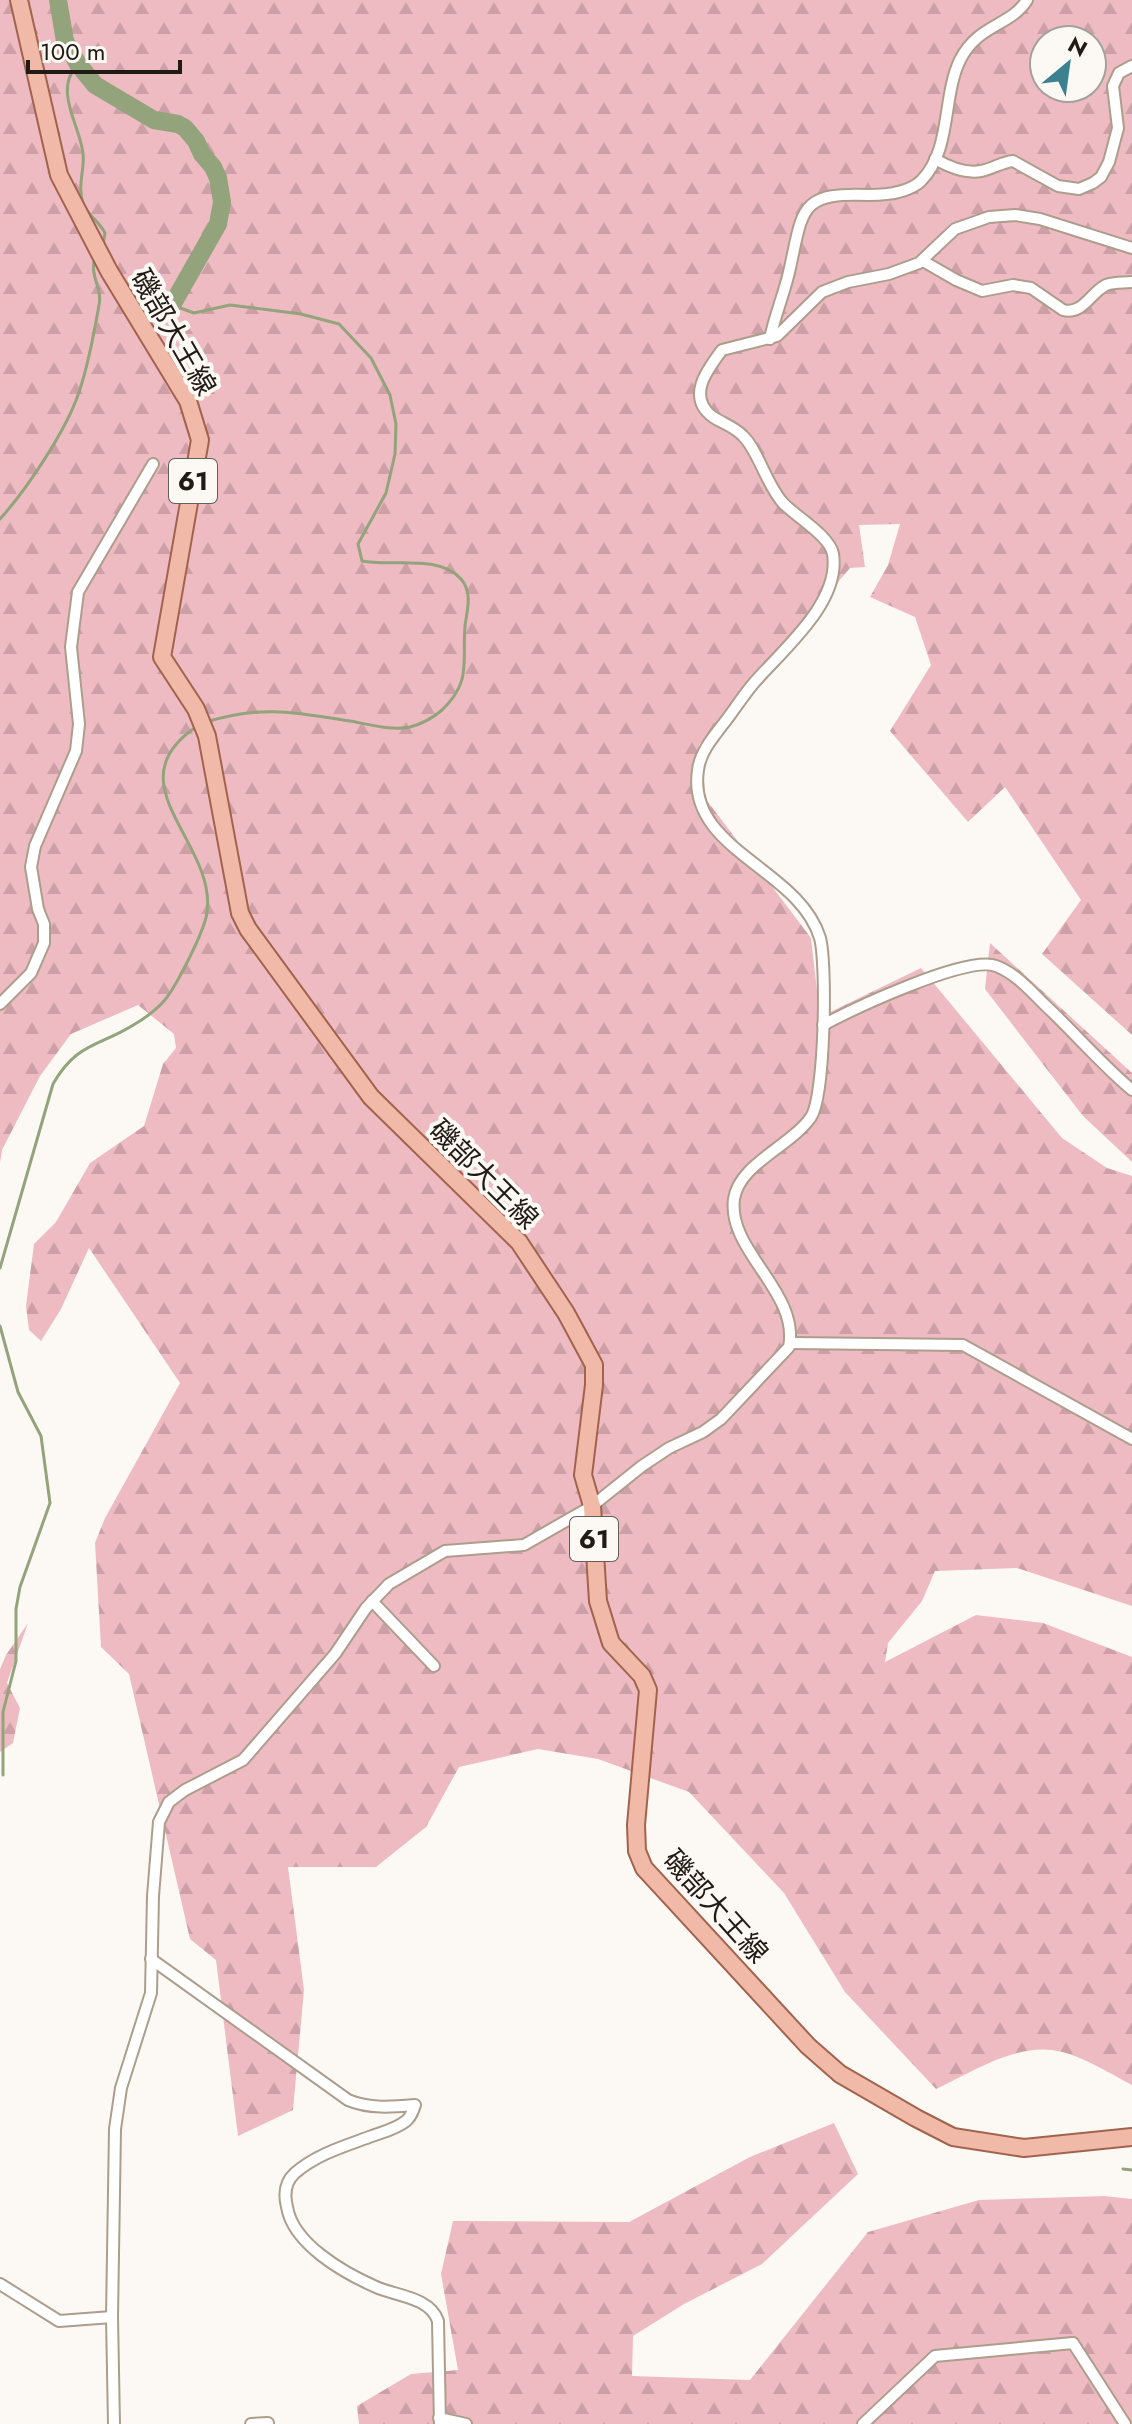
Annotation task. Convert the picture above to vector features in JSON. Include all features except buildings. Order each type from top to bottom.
[{"type":"main road","name":"磯部大王線","points":[[19,0],[55,161],[67,194],[188,401],[200,440],[162,657],[202,723],[213,760],[236,899],[248,929],[371,1097],[519,1242],[566,1313],[594,1365],[583,1475],[592,1506],[598,1601],[611,1643],[642,1676],[648,1690],[636,1825],[637,1851],[644,1868],[824,2061],[840,2074],[916,2118],[953,2137],[1024,2148],[1132,2137]]},
{"type":"street","points":[[770,339],[789,273],[797,228],[808,208],[816,201],[835,194],[873,195],[906,190],[919,183],[935,159],[955,72],[962,57],[981,33],[1019,10],[1027,0]]},
{"type":"street","points":[[935,159],[965,171],[981,171],[1013,161],[1058,186],[1079,189],[1093,183],[1101,177],[1109,162],[1118,128],[1113,86],[1119,73],[1132,66]]},
{"type":"street","points":[[114,2424],[115,2129],[121,2088],[151,1993],[159,1822],[169,1802],[185,1790],[243,1760],[335,1654],[372,1601],[389,1584],[445,1551],[524,1545],[592,1506],[656,1457],[721,1419],[789,1347],[792,1333],[788,1315],[735,1221],[734,1196],[740,1181],[749,1171],[782,1146],[812,1116],[823,1025],[824,953],[815,924],[795,896],[741,855],[706,818],[697,782],[698,767],[710,741],[753,684],[807,625],[826,594],[833,555],[831,547],[783,503],[770,486],[746,438],[700,405],[698,397],[703,381],[722,350],[770,339],[781,333],[814,298],[832,287],[889,274],[923,261],[955,229],[973,221],[1002,215],[1040,219],[1132,248]]},
{"type":"street","points":[[923,261],[982,291],[1013,285],[1031,288],[1069,312],[1078,309],[1102,287],[1132,282]]},
{"type":"street","points":[[0,1004],[31,973],[44,943],[44,924],[38,909],[31,867],[35,846],[76,751],[79,714],[71,647],[78,592],[153,464]]},
{"type":"street","points":[[823,1025],[864,1003],[950,972],[985,963],[996,966],[1024,984],[1132,1090]]},
{"type":"street","points":[[790,1343],[963,1345],[1132,1439]]},
{"type":"street","points":[[372,1601],[434,1666]]},
{"type":"street","points":[[151,1959],[348,2100],[360,2105],[386,2107],[415,2105],[407,2120],[395,2128],[328,2152],[292,2175],[285,2197],[288,2215],[297,2231],[326,2257],[359,2279],[394,2295],[417,2301],[436,2314],[440,2421],[466,2424]]},
{"type":"street","points":[[0,2284],[59,2321],[112,2317]]},
{"type":"street","points":[[863,2424],[935,2356],[1073,2343],[1125,2424]]},
{"type":"street","points":[[251,2424],[268,2423]]},
{"type":"green space","points":[[0,0],[1132,0],[1132,1035],[1042,954],[1081,900],[1005,787],[968,822],[890,731],[931,665],[915,617],[870,597],[888,565],[900,524],[859,525],[865,567],[850,568],[699,745],[699,790],[811,938],[820,1017],[921,968],[1062,1138],[1107,1168],[1132,1176],[1132,1606],[1017,1568],[935,1571],[922,1601],[888,1643],[885,1662],[976,1615],[1043,1623],[1132,1657],[1132,2085],[1073,2055],[1037,2050],[1007,2056],[936,2089],[845,1992],[784,1893],[689,1792],[598,1759],[538,1749],[459,1767],[426,1827],[376,1867],[288,1867],[304,1990],[293,2110],[238,2136],[216,1960],[190,1939],[129,1674],[101,1647],[95,1543],[105,1518],[180,1383],[89,1248],[61,1309],[41,1341],[29,1330],[26,1306],[34,1244],[56,1222],[90,1163],[144,1126],[163,1064],[176,1048],[174,1034],[138,1005],[71,1034],[40,1076],[2,1150],[0,1163]]},
{"type":"green space","points":[[990,943],[1132,1073],[1132,1162],[1083,1116],[985,989]]},
{"type":"green space","points":[[28,1623],[7,1683],[20,1708],[13,1743],[0,1752],[0,1669]]},
{"type":"green space","points":[[834,2123],[858,2174],[762,2264],[684,2304],[633,2336],[632,2376],[750,2380],[868,2232],[979,2200],[1104,2196],[1132,2199],[1132,2424],[359,2424],[357,2406],[411,2374],[458,2370],[441,2274],[453,2221],[629,2222],[750,2157]]},
{"type":"waterway","points":[[58,0],[65,41],[95,85],[154,120],[185,128],[218,178],[222,202],[218,224],[172,305]]},
{"type":"waterway","points":[[78,64],[71,74],[68,96],[83,153],[81,196],[85,208],[105,233],[103,245]]},
{"type":"waterway","points":[[0,519],[44,460],[78,395],[100,299],[94,271],[95,258]]},
{"type":"waterway","points":[[172,305],[194,313],[230,305],[301,314],[339,324],[371,358],[390,395],[396,424],[395,454],[386,493],[358,544],[362,561],[440,566],[461,579],[468,596],[462,680],[442,710],[423,722],[410,727],[388,728],[278,712],[244,713],[206,722]]},
{"type":"waterway","points":[[0,1268],[53,1084],[62,1070],[80,1053],[139,1022],[164,1001],[189,959],[205,922],[206,887],[198,862],[165,792],[164,770],[173,748],[196,727]]},
{"type":"waterway","points":[[0,1326],[18,1392],[41,1436],[50,1503],[20,1587],[16,1609],[16,1661],[3,1712],[3,1775]]},
{"type":"waterway","points":[[1123,2169],[1132,2170]]}]
